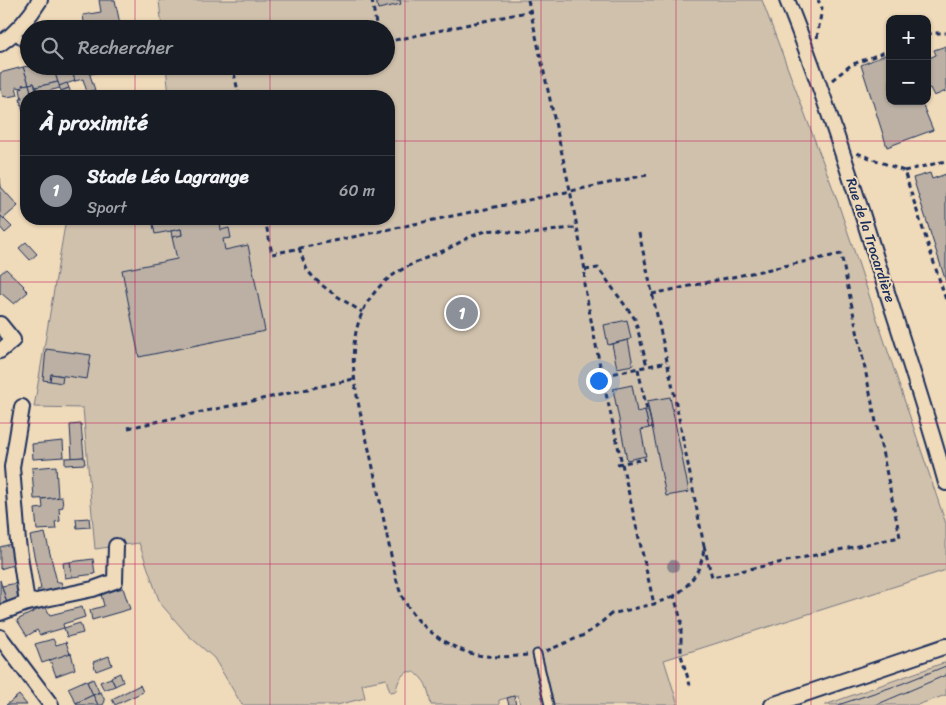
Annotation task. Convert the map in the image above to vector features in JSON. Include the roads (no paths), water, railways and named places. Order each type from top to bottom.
[{"type":"street","points":[[26,20],[40,0]]},
{"type":"street","name":"Rue de la Trocardière","points":[[787,0],[820,84],[946,483]]},
{"type":"street","points":[[0,44],[20,27]]},
{"type":"street","points":[[0,324],[13,340],[0,351]]},
{"type":"street","points":[[22,407],[12,466],[18,542],[27,603]]},
{"type":"street","points":[[0,613],[27,603],[94,590],[115,581],[116,546]]},
{"type":"street","points":[[0,637],[51,705]]},
{"type":"street","points":[[772,705],[946,646]]},
{"type":"lane","points":[[14,34],[20,39]]},
{"type":"lane","points":[[537,654],[549,705]]},
{"type":"tram line","points":[[838,705],[901,684],[946,666]]},
{"type":"tram line","points":[[876,705],[946,675]]},
{"type":"place","name":"Stade Léo Lagrange","points":[[462,313]]}]
